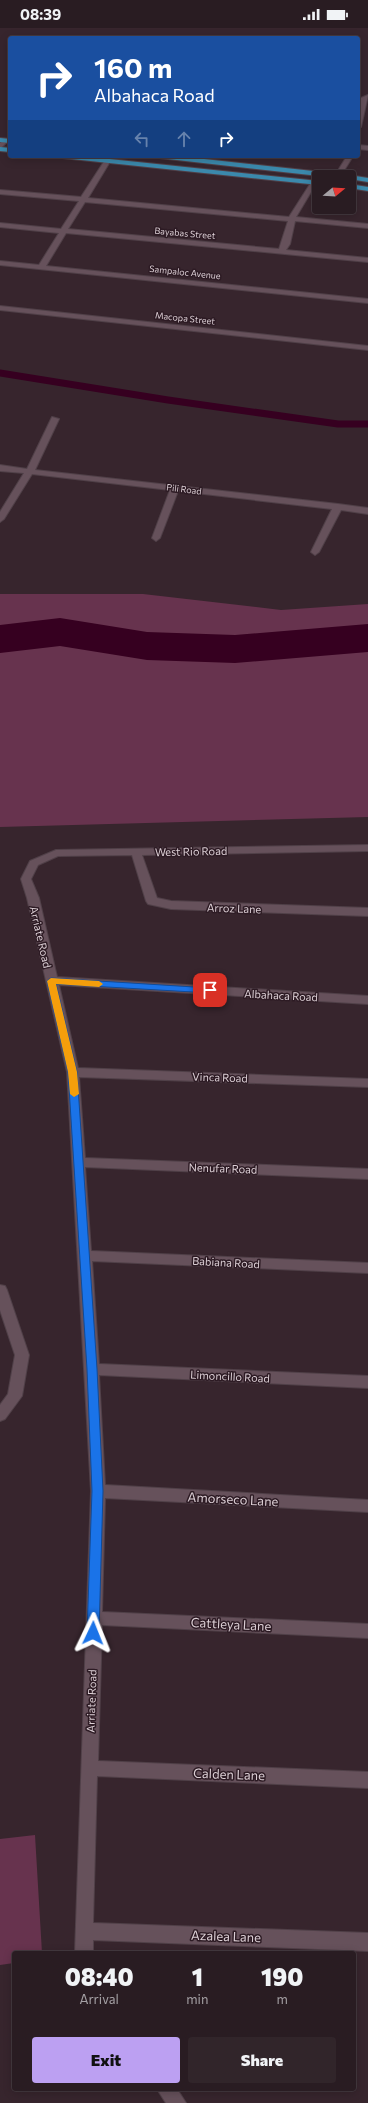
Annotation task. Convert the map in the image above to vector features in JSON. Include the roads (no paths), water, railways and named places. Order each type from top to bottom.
[{"type":"main road","points":[[85,158],[312,182]]},
{"type":"main road","points":[[177,158],[312,173]]},
{"type":"main road","points":[[356,178],[368,180]]},
{"type":"main road","points":[[356,187],[368,189]]},
{"type":"street","points":[[360,115],[364,98],[368,96]]},
{"type":"street","points":[[0,148],[5,140]]},
{"type":"street","points":[[341,170],[349,158]]},
{"type":"street","points":[[41,267],[108,160]]},
{"type":"street","points":[[282,252],[286,244],[292,218],[312,188]]},
{"type":"street","points":[[0,192],[368,226]]},
{"type":"street","name":"Bayabas Street","points":[[0,225],[368,260]]},
{"type":"street","name":"Sampaloc Avenue","points":[[0,263],[368,301]]},
{"type":"street","name":"Macopa Street","points":[[0,308],[368,348]]},
{"type":"street","points":[[0,519],[30,471],[55,419]]},
{"type":"street","name":"Pili Road","points":[[0,468],[368,511]]},
{"type":"street","points":[[156,538],[175,488]]},
{"type":"street","points":[[315,552],[338,507]]},
{"type":"street","name":"West Rio Road","points":[[26,879],[34,862],[56,853],[368,848]]},
{"type":"street","name":"Arroz Lane","points":[[136,852],[152,901],[171,905],[368,912]]},
{"type":"street","name":"Arriate Road","points":[[26,879],[33,898],[73,1072],[92,1369],[98,1491],[84,1951]]},
{"type":"street","name":"Albahaca Road","points":[[51,981],[368,1000]]},
{"type":"street","name":"Vinca Road","points":[[73,1072],[368,1083]]},
{"type":"street","name":"Nenufar Road","points":[[78,1162],[368,1174]]},
{"type":"street","name":"Babiana Road","points":[[84,1256],[368,1268]]},
{"type":"street","points":[[0,1290],[22,1355],[15,1396],[0,1415]]},
{"type":"street","name":"Limoncillo Road","points":[[92,1369],[368,1382]]},
{"type":"street","name":"Amorseco Lane","points":[[98,1491],[368,1506]]},
{"type":"street","name":"Cattleya Lane","points":[[94,1618],[368,1631]]},
{"type":"street","name":"Calden Lane","points":[[90,1768],[368,1780]]},
{"type":"street","name":"Azalea Lane","points":[[84,1931],[368,1942]]},
{"type":"street","points":[[168,2091],[177,2103]]},
{"type":"waterway","points":[[0,373],[168,400],[338,424],[368,424]]},
{"type":"waterway","points":[[0,639],[60,632],[147,646],[235,649],[368,638]]}]
